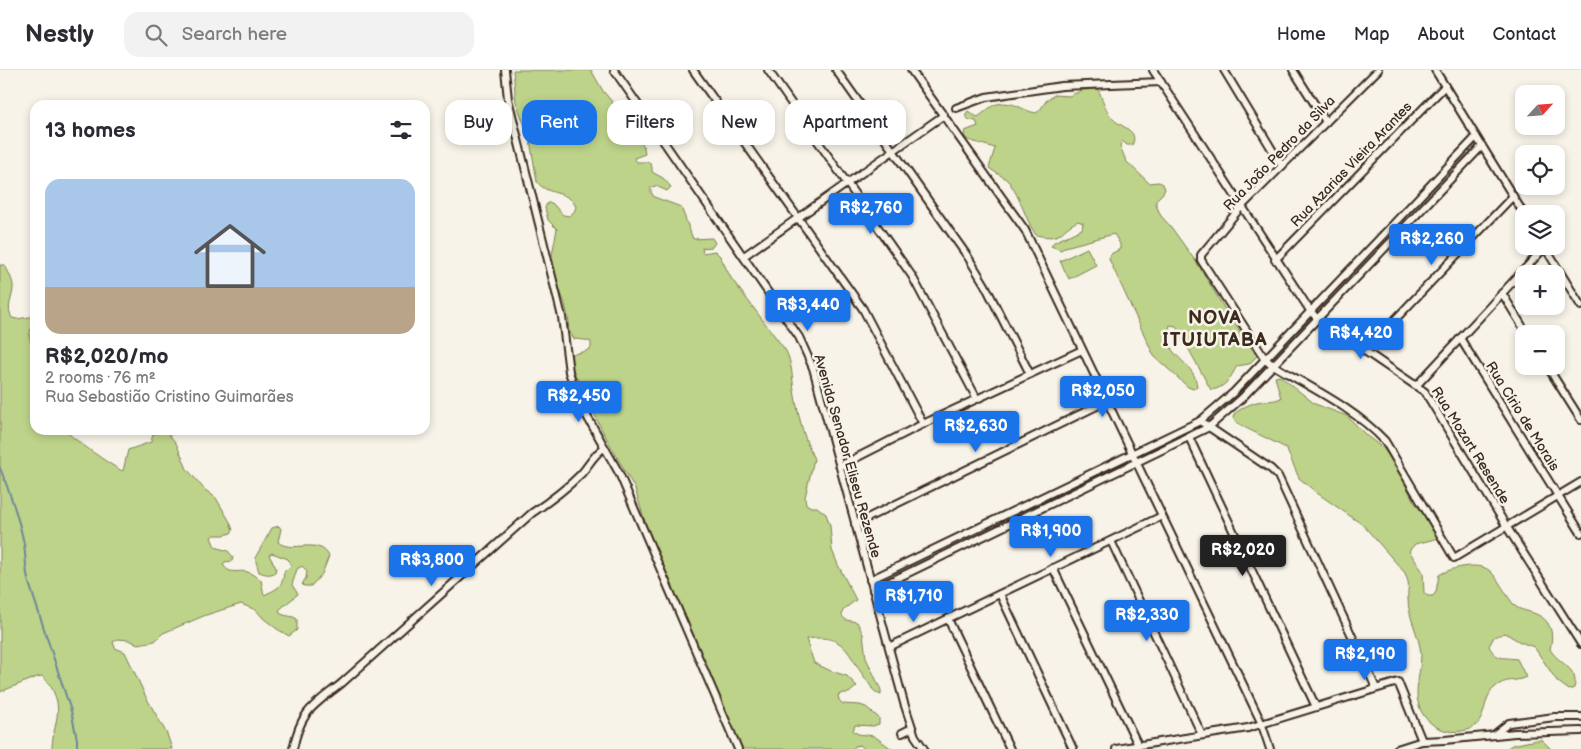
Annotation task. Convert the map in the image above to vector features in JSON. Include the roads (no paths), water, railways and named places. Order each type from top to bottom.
[{"type":"street","points":[[504,70],[508,99],[562,317],[569,372],[579,402],[619,473],[738,749]]},
{"type":"street","name":"Avenida Senador Eliseu Rezende","points":[[614,70],[744,256],[799,337],[808,355],[904,703],[912,728],[924,749]]},
{"type":"street","points":[[693,70],[863,309],[922,424]]},
{"type":"street","points":[[768,70],[912,276],[977,399]]},
{"type":"street","points":[[836,70],[968,257],[985,285],[1030,374]]},
{"type":"street","points":[[911,70],[1025,230],[1262,724],[1270,749]]},
{"type":"street","name":"Rua Mozart Resende","points":[[1153,70],[1310,312],[1425,392],[1581,644]]},
{"type":"street","points":[[1224,70],[1282,166]]},
{"type":"street","points":[[1293,70],[1326,122]]},
{"type":"street","points":[[1366,70],[1371,78]]},
{"type":"street","name":"Rua João Pedro da Silva","points":[[1265,358],[1202,260],[1201,255],[1241,207],[1378,70]]},
{"type":"street","points":[[1435,70],[1518,205]]},
{"type":"street","points":[[956,108],[986,97],[1062,86],[1161,82]]},
{"type":"street","name":"Rua Azarias Vieira Arantes","points":[[1276,260],[1445,86]]},
{"type":"street","points":[[744,256],[944,115]]},
{"type":"street","points":[[870,580],[1200,421],[1234,392],[1476,137]]},
{"type":"street","points":[[873,590],[1210,428],[1242,398],[1482,146]]},
{"type":"street","points":[[1366,350],[1512,196]]},
{"type":"street","points":[[1417,385],[1537,255]]},
{"type":"street","points":[[1549,255],[1581,306]]},
{"type":"street","points":[[1502,293],[1522,325]]},
{"type":"street","name":"Rua Círio de Morais","points":[[1460,338],[1581,533]]},
{"type":"street","points":[[840,466],[922,424],[1082,350]]},
{"type":"street","points":[[1265,358],[1272,365],[1344,407],[1379,434],[1385,441],[1454,558],[1581,482]]},
{"type":"street","points":[[1553,375],[1581,420]]},
{"type":"street","points":[[855,524],[1107,401]]},
{"type":"street","points":[[1200,421],[1271,469],[1278,476],[1376,688]]},
{"type":"street","points":[[1189,437],[1316,707]]},
{"type":"street","points":[[293,749],[302,719],[310,708],[342,683],[532,513],[560,493],[581,474],[598,451],[604,448]]},
{"type":"street","points":[[889,647],[1162,516]]},
{"type":"street","points":[[1111,540],[1202,735]]},
{"type":"street","points":[[1053,568],[1138,745]]},
{"type":"street","points":[[1000,594],[1073,749]]},
{"type":"street","points":[[948,619],[1010,749]]},
{"type":"street","points":[[1116,749],[1248,728],[1398,682],[1422,741]]},
{"type":"street","points":[[1494,734],[1508,723],[1555,717],[1581,717]]},
{"type":"street","points":[[902,733],[912,728]]},
{"type":"street","points":[[1397,749],[1422,741],[1494,734],[1581,731]]},
{"type":"waterway","points":[[0,468],[20,525],[29,583],[71,711],[77,739],[77,749]]},
{"type":"district","name":"NOVA ITUIUTABA","points":[[1215,328]]}]
